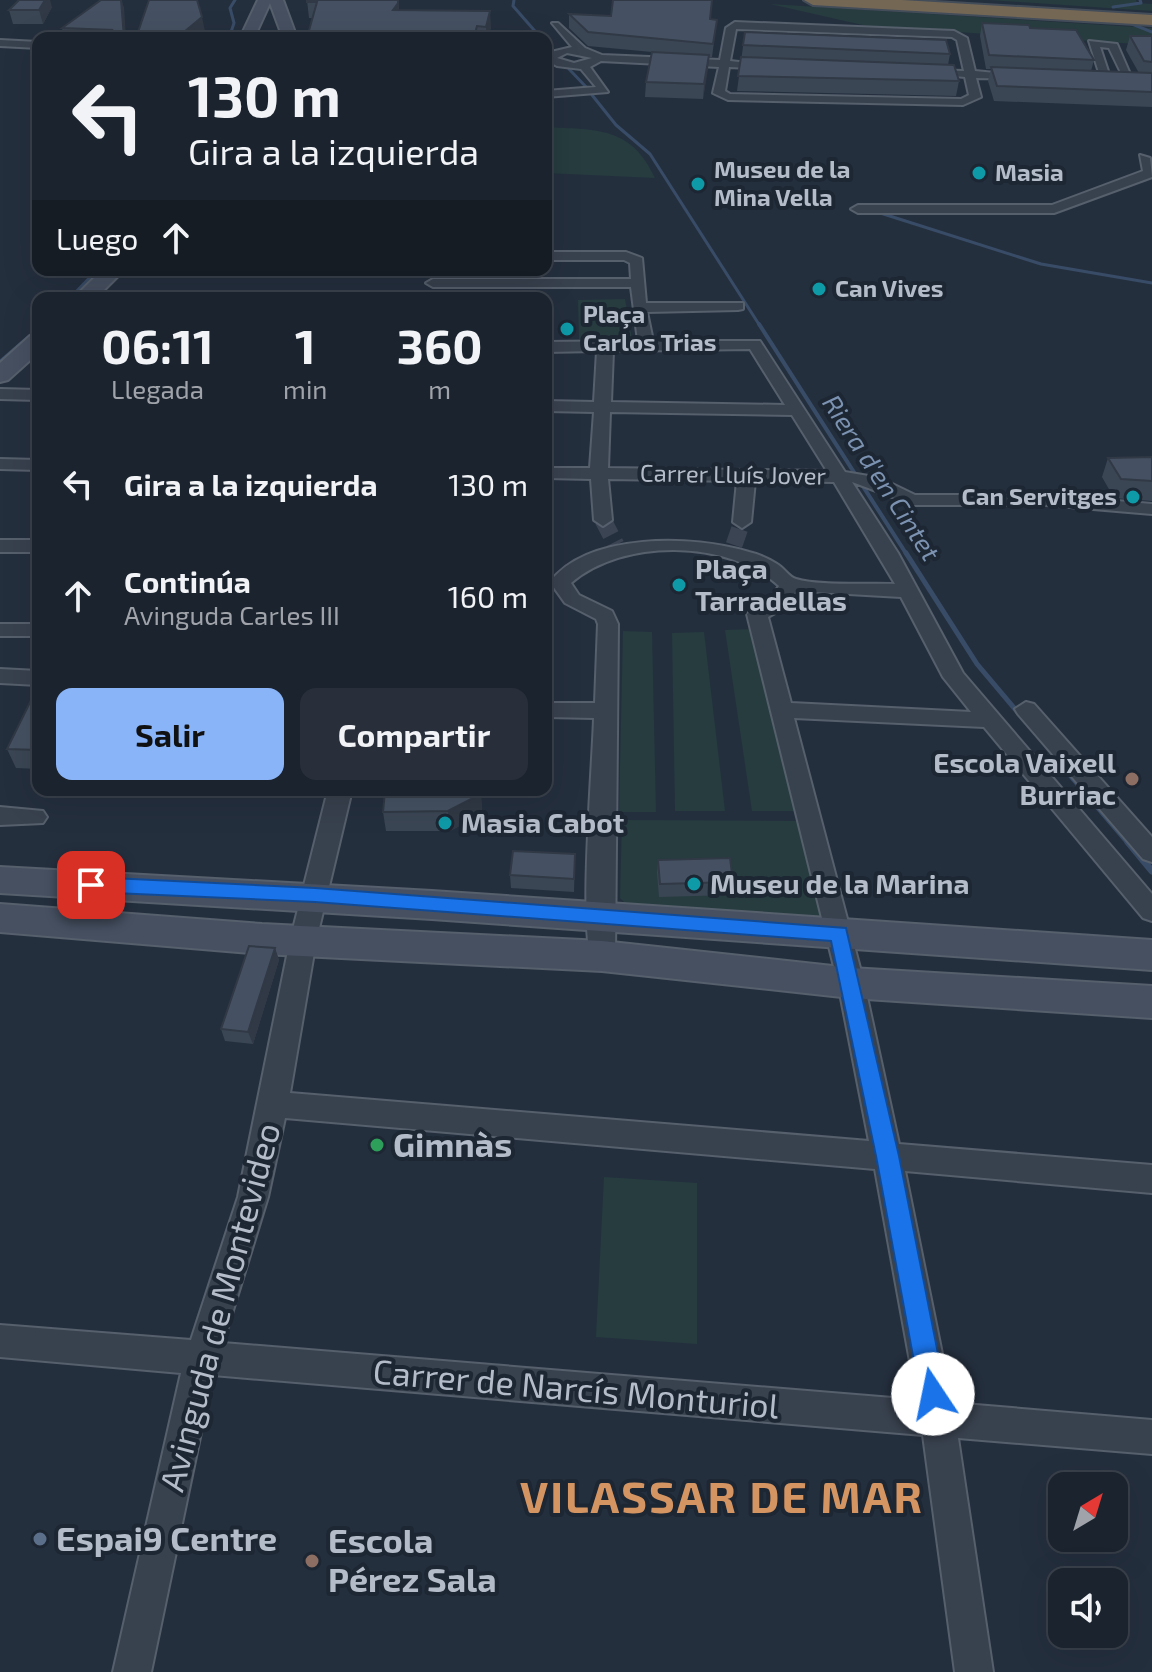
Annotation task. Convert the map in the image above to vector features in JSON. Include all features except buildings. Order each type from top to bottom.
[{"type":"highway","points":[[813,0],[1152,17]]},
{"type":"highway","points":[[932,0],[1152,17]]},
{"type":"street","points":[[269,23],[271,0]]},
{"type":"street","points":[[251,32],[271,0]]},
{"type":"street","points":[[271,0],[287,32]]},
{"type":"street","points":[[732,14],[770,18],[772,25]]},
{"type":"street","points":[[555,25],[582,51],[599,58],[786,67]]},
{"type":"street","points":[[772,25],[954,34],[962,38],[975,97],[963,102],[741,98],[719,93],[731,28],[772,25]]},
{"type":"street","points":[[0,43],[32,45]]},
{"type":"street","points":[[1091,79],[1106,80],[1136,81],[1113,46],[1093,43],[1106,80]]},
{"type":"street","points":[[552,56],[561,52],[582,51]]},
{"type":"street","points":[[552,60],[562,65],[584,66],[599,58]]},
{"type":"street","points":[[552,94],[604,90],[584,66]]},
{"type":"street","points":[[908,72],[1030,77]]},
{"type":"street","points":[[858,209],[1054,209],[1150,173],[1144,158]]},
{"type":"street","points":[[552,256],[626,256],[637,261],[639,308],[646,345]]},
{"type":"street","points":[[90,292],[108,276]]},
{"type":"street","points":[[432,284],[639,283]]},
{"type":"street","points":[[639,308],[738,306]]},
{"type":"street","points":[[552,347],[755,344],[888,553],[954,677],[1152,911]]},
{"type":"street","points":[[603,520],[599,473],[605,346]]},
{"type":"street","points":[[0,375],[32,348]]},
{"type":"street","points":[[0,394],[32,395]]},
{"type":"street","points":[[552,406],[798,410]]},
{"type":"street","points":[[0,464],[32,465]]},
{"type":"street","name":"Carrer Lluís Jover","points":[[552,473],[840,477],[878,480],[898,495],[914,500],[1047,500],[1097,504],[1120,510],[1152,509]]},
{"type":"street","points":[[742,522],[746,477]]},
{"type":"street","points":[[0,546],[32,546]]},
{"type":"street","points":[[602,956],[600,918],[608,624],[605,615],[572,599],[553,582],[579,564],[619,551],[682,546],[732,553],[781,573],[789,585]]},
{"type":"street","points":[[789,585],[907,591]]},
{"type":"street","points":[[789,585],[785,596],[773,607],[757,614],[851,983],[887,1156],[938,1420],[974,1672]]},
{"type":"street","points":[[0,630],[32,630]]},
{"type":"street","points":[[0,676],[32,678]]},
{"type":"street","points":[[1026,709],[1152,853]]},
{"type":"street","points":[[552,710],[607,711]]},
{"type":"street","points":[[780,710],[990,720]]},
{"type":"street","name":"Avinguda de Montevideo","points":[[132,1672],[185,1416],[253,1197],[274,1104],[303,941],[339,796]]},
{"type":"street","points":[[0,816],[35,817]]},
{"type":"street","points":[[0,880],[315,895],[600,918],[1152,955]]},
{"type":"street","points":[[0,918],[303,941],[602,956],[851,983],[1152,1002]]},
{"type":"street","points":[[274,1104],[1152,1179]]},
{"type":"street","name":"Carrer de Narcís Monturiol","points":[[0,1341],[1152,1437]]},
{"type":"green space","points":[[989,0],[1136,0],[1137,3],[1152,4],[1152,11]]},
{"type":"green space","points":[[770,4],[1152,28],[1152,45],[867,26]]},
{"type":"green space","points":[[552,127],[611,134],[635,149],[655,178],[552,173]]},
{"type":"green space","points":[[625,299],[632,339],[579,339],[578,300]]},
{"type":"green space","points":[[754,629],[794,811],[752,811],[725,630]]},
{"type":"green space","points":[[623,631],[652,632],[656,812],[619,812]]},
{"type":"green space","points":[[704,632],[725,811],[675,811],[672,633]]},
{"type":"green space","points":[[622,820],[800,821],[822,920],[625,903],[620,898]]},
{"type":"green space","points":[[604,1177],[697,1183],[697,1344],[596,1337]]},
{"type":"waterway","points":[[231,32],[234,23],[230,8],[235,0]]},
{"type":"waterway","name":"Riera d'en Cintet","points":[[514,0],[513,6],[536,32]]},
{"type":"waterway","points":[[1113,7],[1141,3],[1140,0]]},
{"type":"waterway","points":[[1132,24],[1152,32]]},
{"type":"waterway","name":"Riera d'en Cintet","points":[[569,69],[588,89]]},
{"type":"waterway","name":"Riera d'en Cintet","points":[[592,95],[616,125],[650,154],[760,326]]},
{"type":"waterway","points":[[874,211],[1041,264],[1152,283]]},
{"type":"waterway","points":[[76,292],[91,276]]},
{"type":"waterway","name":"Riera d'en Cintet","points":[[759,324],[907,555]]},
{"type":"waterway","points":[[0,362],[32,334]]},
{"type":"waterway","name":"Riera d'en Cintet","points":[[906,553],[977,664],[1020,715]]},
{"type":"waterway","name":"Riera d'en Cintet","points":[[1058,761],[1129,844]]},
{"type":"waterway","name":"Riera d'en Cintet","points":[[1128,842],[1152,871]]},
{"type":"tunnel","points":[[603,520],[616,545]]},
{"type":"tunnel","points":[[734,545],[742,522]]},
{"type":"place","name":"Masia","points":[[979,173]]},
{"type":"place","name":"Museu de la Mina Vella","points":[[698,184]]},
{"type":"place","name":"Can Vives","points":[[819,289]]},
{"type":"place","name":"Plaça Carlos Trias","points":[[567,329]]},
{"type":"place","name":"Can Servitges","points":[[1133,497]]},
{"type":"place","name":"Plaça Tarradellas","points":[[679,585]]},
{"type":"place","name":"Escola Vaixell Burriac","points":[[1132,779]]},
{"type":"place","name":"Masia Cabot","points":[[445,823]]},
{"type":"place","name":"Museu de la Marina","points":[[694,884]]},
{"type":"place","name":"Gimnàs","points":[[377,1145]]},
{"type":"place","name":"Espai9 Centre","points":[[40,1539]]},
{"type":"place","name":"Escola Pérez Sala","points":[[312,1561]]},
{"type":"district","name":"VILASSAR DE MAR","points":[[722,1498]]},
{"type":"route","points":[[91,885],[315,895],[346,900],[839,934],[887,1156],[933,1394]]}]
